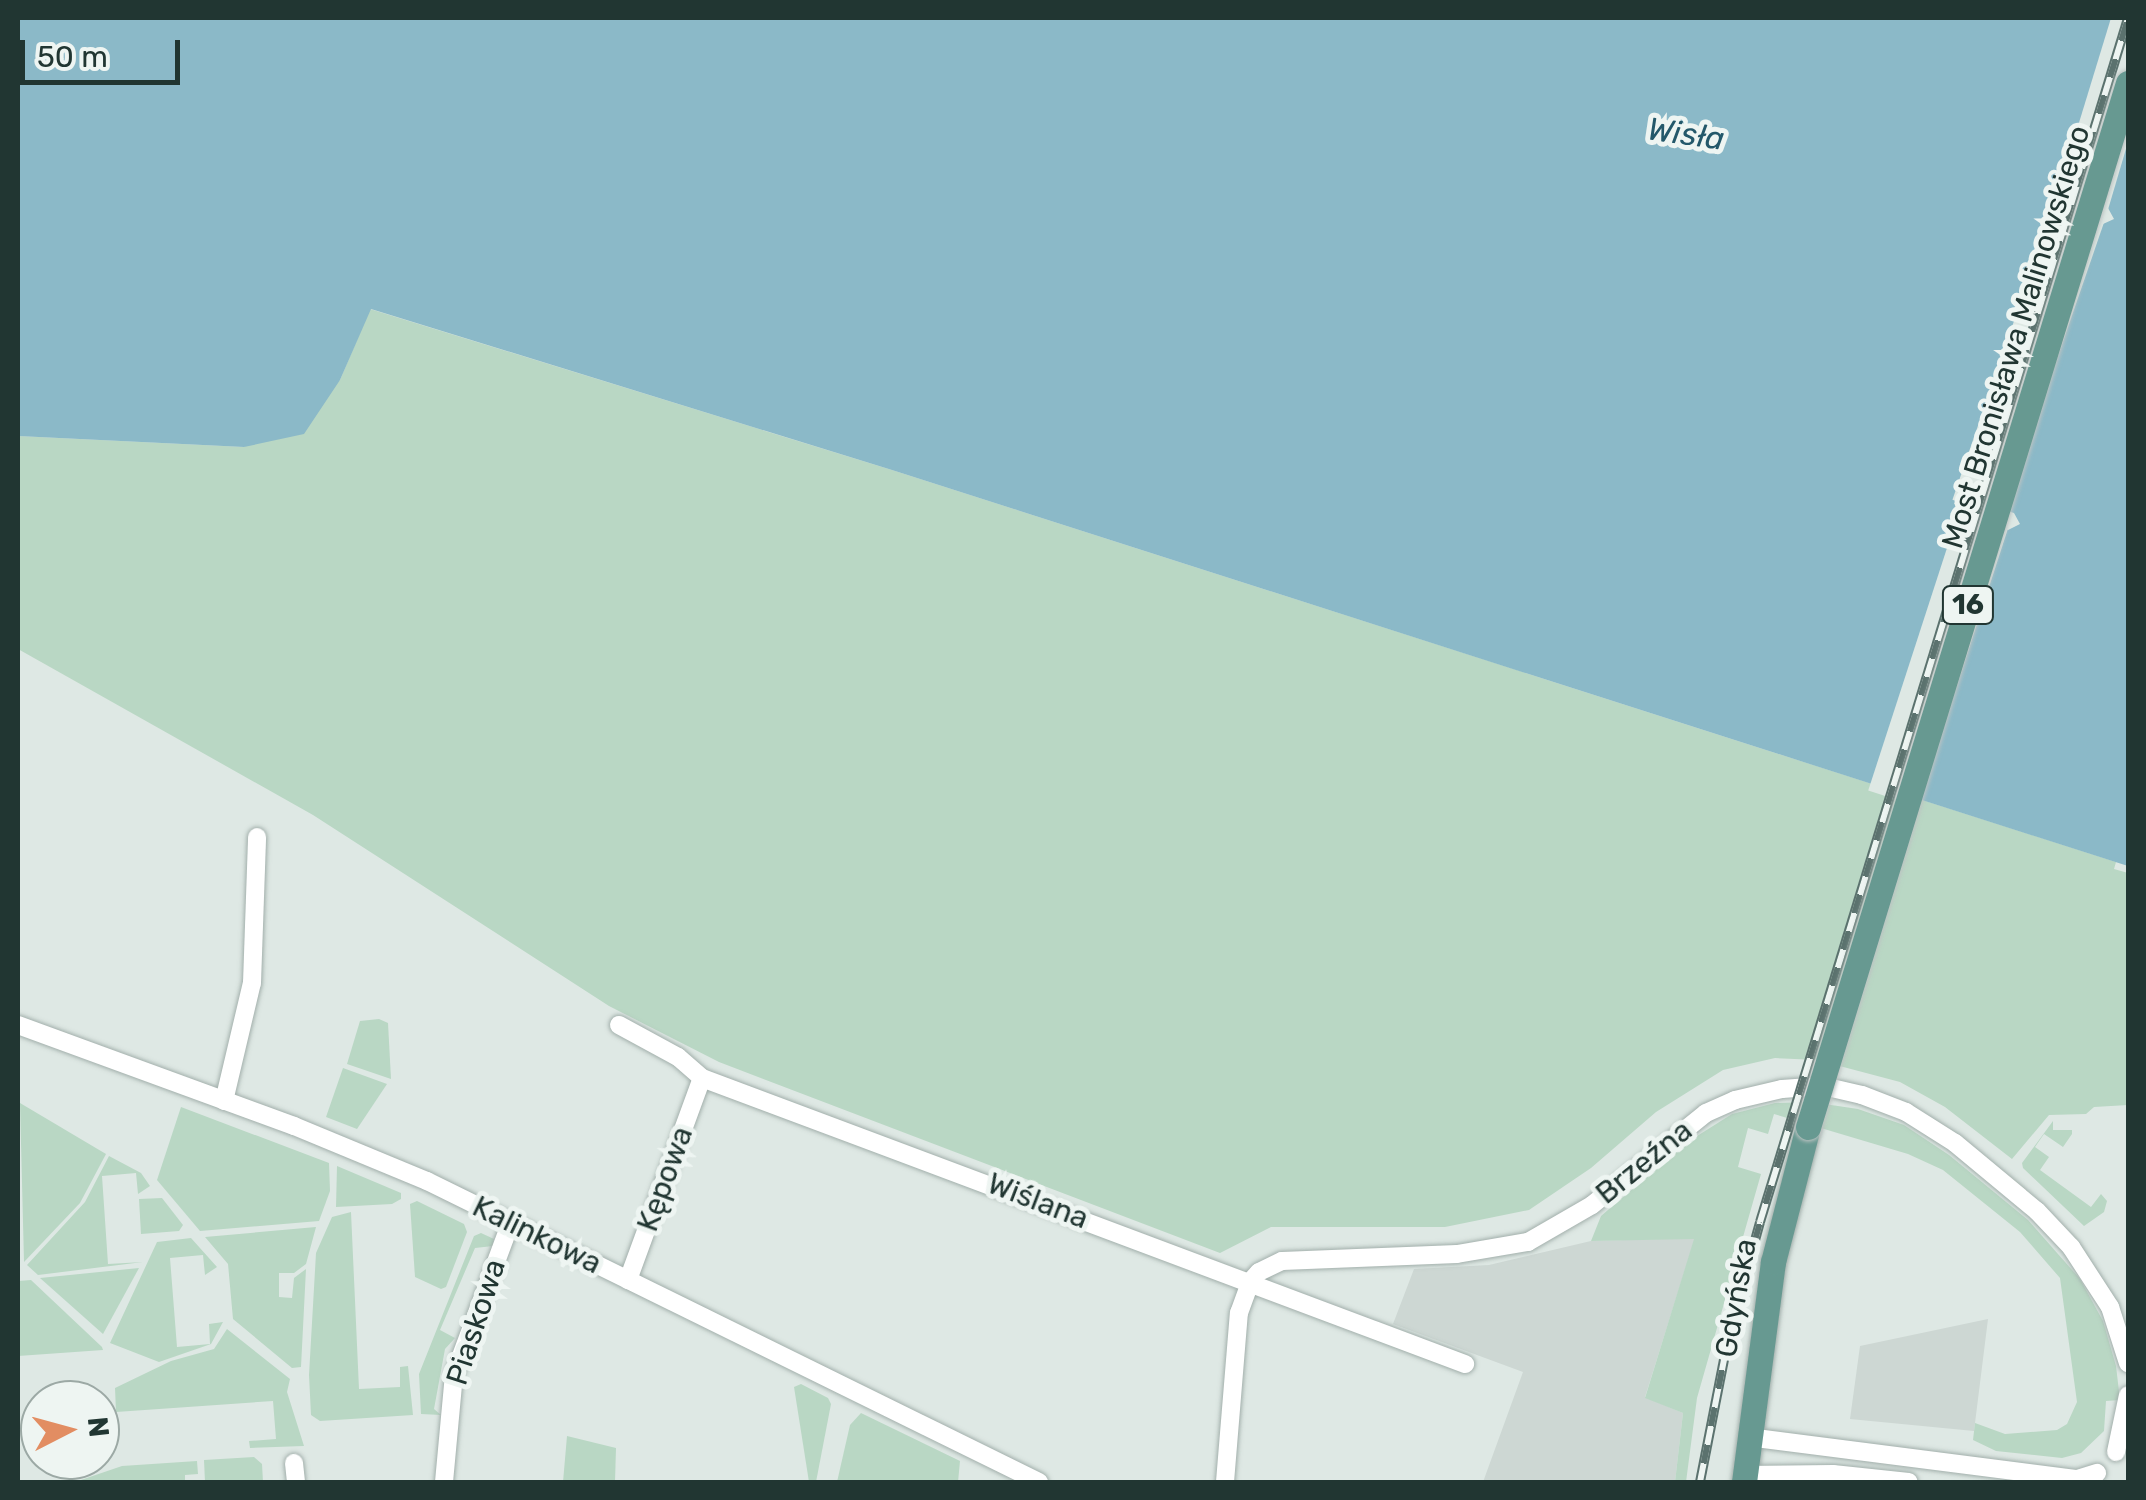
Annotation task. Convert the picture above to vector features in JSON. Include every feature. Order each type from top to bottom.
[{"type":"main road","name":"Most Bronisława Malinowskiego","points":[[1808,1127],[2128,83]]},
{"type":"main road","name":"Gdyńska","points":[[1744,1479],[1773,1262],[1808,1127]]},
{"type":"street","points":[[224,1101],[252,983],[257,836]]},
{"type":"street","name":"Kalinkowa","points":[[18,1025],[355,1149],[1039,1482]]},
{"type":"street","name":"Wiślana","points":[[619,1025],[678,1057],[702,1078],[1465,1364]]},
{"type":"street","name":"Kępowa","points":[[628,1280],[702,1078]]},
{"type":"street","name":"Brzeźna","points":[[1250,1282],[1282,1261],[1457,1254],[1528,1242],[1592,1206],[1706,1113],[1766,1093],[1823,1086],[1906,1112],[1955,1143],[2037,1211],[2094,1280],[2110,1308],[2128,1363]]},
{"type":"street","name":"Piaskowa","points":[[444,1482],[454,1375],[511,1222]]},
{"type":"street","points":[[1225,1482],[1239,1314],[1250,1282]]},
{"type":"street","points":[[1748,1437],[2077,1479],[2096,1478],[2122,1450],[2128,1395]]},
{"type":"street","points":[[294,1463],[296,1482]]},
{"type":"street","points":[[1744,1479],[1833,1474],[1910,1482]]},
{"type":"shaded area","points":[[1695,1238],[1645,1397],[1683,1413],[1675,1482],[1483,1482],[1523,1372],[1393,1324],[1414,1269],[1489,1265],[1591,1241]]},
{"type":"shaded area","points":[[1988,1319],[1974,1431],[1850,1419],[1860,1346]]},
{"type":"green space","points":[[370,309],[892,470],[2116,862],[2114,869],[2128,873],[2128,1105],[2094,1107],[2086,1114],[2049,1115],[2012,1159],[1945,1107],[1900,1082],[1817,1060],[1775,1058],[1723,1070],[1656,1112],[1591,1168],[1529,1210],[1445,1227],[1271,1227],[1220,1253],[719,1062],[609,1006],[313,815],[18,649],[18,436],[244,447],[340,380]]},
{"type":"green space","points":[[379,1019],[388,1023],[391,1079],[347,1064],[360,1021]]},
{"type":"green space","points":[[343,1068],[387,1084],[357,1129],[326,1117]]},
{"type":"green space","points":[[1811,1102],[1858,1109],[1904,1125],[1949,1155],[2028,1220],[2080,1279],[2103,1321],[2116,1366],[2120,1400],[2106,1401],[2104,1431],[2081,1453],[2062,1458],[1996,1451],[1973,1440],[1975,1423],[2005,1434],[2057,1430],[2067,1424],[2077,1402],[2060,1278],[2020,1232],[1943,1170],[1908,1154],[1774,1114],[1768,1134],[1748,1128],[1738,1167],[1761,1174],[1697,1398],[1686,1482],[1675,1482],[1683,1413],[1645,1398],[1694,1239],[1591,1241],[1601,1216],[1686,1143],[1732,1114],[1775,1103]]},
{"type":"green space","points":[[20,1103],[106,1154],[80,1203],[24,1262]]},
{"type":"green space","points":[[181,1107],[329,1163],[330,1191],[319,1221],[200,1231],[157,1180]]},
{"type":"green space","points":[[2053,1121],[2053,1130],[2072,1130],[2072,1134],[2063,1147],[2044,1134],[2035,1147],[2049,1157],[2040,1170],[2091,1207],[2101,1194],[2107,1201],[2104,1212],[2084,1226],[2023,1168],[2022,1163]]},
{"type":"green space","points":[[109,1156],[141,1173],[150,1186],[138,1194],[136,1173],[102,1176],[108,1264],[143,1262],[38,1275],[27,1265],[85,1202]]},
{"type":"green space","points":[[337,1166],[401,1193],[401,1199],[392,1204],[336,1207]]},
{"type":"green space","points":[[162,1198],[183,1225],[179,1231],[141,1234],[139,1199]]},
{"type":"green space","points":[[417,1201],[464,1224],[467,1232],[446,1287],[441,1289],[415,1277],[410,1204]]},
{"type":"green space","points":[[351,1212],[359,1389],[400,1387],[400,1367],[408,1366],[413,1415],[320,1421],[311,1415],[309,1375],[316,1253],[332,1217]]},
{"type":"green space","points":[[316,1227],[306,1264],[294,1273],[279,1273],[279,1297],[292,1298],[294,1278],[306,1269],[301,1367],[292,1368],[233,1319],[228,1264],[205,1237]]},
{"type":"green space","points":[[481,1233],[494,1239],[493,1246],[475,1248],[440,1330],[455,1338],[445,1349],[434,1409],[441,1415],[421,1414],[419,1374],[474,1236]]},
{"type":"green space","points":[[191,1238],[217,1267],[205,1275],[203,1255],[170,1258],[177,1347],[210,1344],[209,1324],[223,1322],[211,1344],[159,1362],[110,1343],[157,1242]]},
{"type":"green space","points":[[139,1268],[103,1334],[40,1278]]},
{"type":"green space","points":[[31,1280],[103,1350],[18,1356],[18,1281]]},
{"type":"green space","points":[[227,1329],[290,1379],[287,1392],[304,1446],[250,1448],[249,1441],[276,1439],[273,1401],[120,1412],[120,1386],[171,1361],[214,1349]]},
{"type":"green space","points":[[801,1384],[828,1398],[831,1404],[816,1482],[809,1482],[794,1387]]},
{"type":"green space","points":[[861,1413],[960,1461],[958,1482],[837,1482],[850,1425]]},
{"type":"green space","points":[[567,1436],[616,1448],[615,1482],[563,1482]]},
{"type":"green space","points":[[254,1457],[262,1464],[263,1482],[205,1482],[204,1460]]},
{"type":"green space","points":[[197,1461],[198,1474],[185,1475],[185,1482],[75,1482],[120,1480],[122,1466]]},
{"type":"water","name":"Wisła","points":[[18,18],[2128,18],[2128,866],[892,470],[371,309],[340,380],[304,434],[244,447],[18,436]],"holes":[[[2059,192],[2108,208],[2114,219],[2103,224],[2053,208],[2049,198]],[[1964,497],[2014,513],[2020,524],[2008,530],[1959,514],[1954,503]]]},
{"type":"pier","points":[[2111,18],[2128,18],[2128,142],[2107,213],[2056,198]]},
{"type":"pier","points":[[2055,202],[2105,219],[2003,517],[1952,500]]},
{"type":"pier","points":[[1960,508],[2009,524],[1918,807],[1868,790]]},
{"type":"railway","points":[[1700,1482],[1729,1334],[1760,1222],[2128,18]]}]
